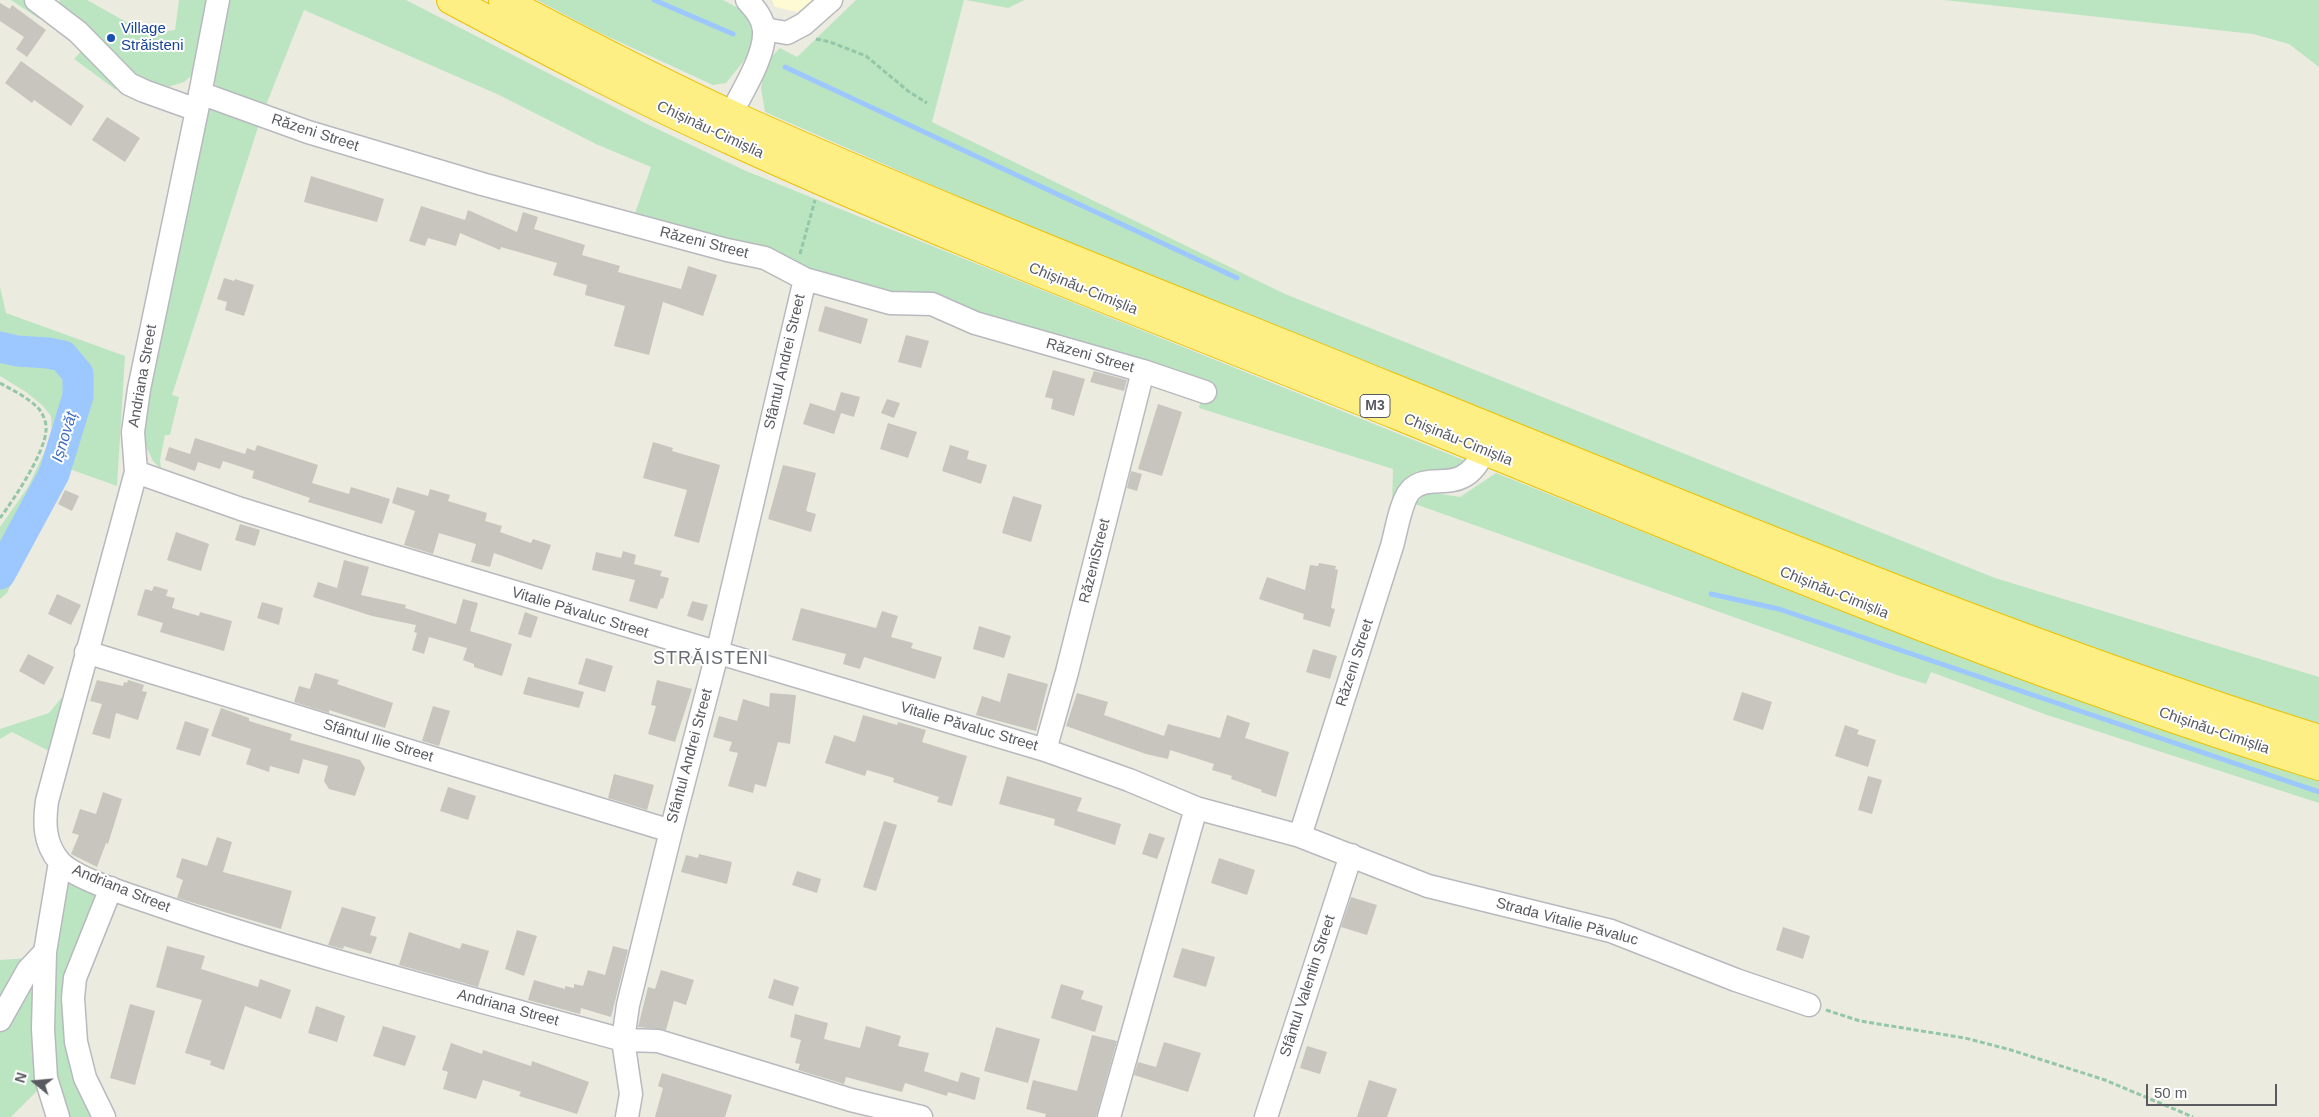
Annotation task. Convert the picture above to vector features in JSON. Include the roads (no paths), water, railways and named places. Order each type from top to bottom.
[{"type":"highway","name":"Chișinău-Cimișlia","points":[[451,0],[561,59],[728,140],[966,242],[1876,610],[2234,740],[2319,766]]},
{"type":"highway","name":"Chișinău-Cimișlia","points":[[503,0],[654,78],[731,114],[975,219],[1745,530],[2087,661],[2319,739]]},
{"type":"street","name":"Răzeni Street","points":[[36,0],[78,32],[129,84],[151,94],[199,102],[308,132],[482,184],[727,250],[765,258],[805,279],[890,303],[932,304],[975,323],[1142,371],[1205,392]]},
{"type":"street","name":"Andriana Street","points":[[218,0],[199,102],[138,388],[133,432],[136,472],[47,800],[45,820],[47,840],[60,862],[70,870],[111,888],[244,935],[623,1040],[658,1041],[849,1109],[921,1117]]},
{"type":"street","points":[[731,114],[759,56],[764,29],[758,12],[747,0]]},
{"type":"street","points":[[764,29],[786,33],[804,24],[831,0]]},
{"type":"street","name":"Sfântul Andrei Street","points":[[627,1117],[631,1094],[623,1040],[628,1005],[717,654],[805,279]]},
{"type":"street","name":"RăzeniStreet","points":[[1045,750],[1067,672],[1142,371]]},
{"type":"street","name":"Răzeni Street","points":[[1300,836],[1389,556],[1403,505],[1410,491],[1423,482],[1462,478],[1476,466],[1485,451]]},
{"type":"street","name":"Vitalie Păvaluc Street","points":[[136,472],[241,509],[360,546],[717,654],[1045,750],[1129,780],[1196,808],[1300,836],[1351,855]]},
{"type":"street","name":"Sfântul Ilie Street","points":[[86,652],[671,831]]},
{"type":"street","points":[[1110,1117],[1196,808]]},
{"type":"street","name":"Strada Vitalie Păvaluc","points":[[1351,855],[1428,886],[1611,931],[1736,980],[1809,1005]]},
{"type":"street","name":"Sfântul Valentin Street","points":[[1266,1117],[1351,855]]},
{"type":"street","points":[[58,1117],[46,1078],[43,1029],[45,952],[60,862]]},
{"type":"street","points":[[104,1117],[85,1078],[76,1042],[73,998],[75,978],[111,888]]},
{"type":"street","points":[[0,1020],[28,970],[45,952]]},
{"type":"waterway","points":[[654,0],[733,34]]},
{"type":"waterway","points":[[785,67],[1237,278]]},
{"type":"waterway","name":"Ișnovăț","points":[[0,347],[17,351],[63,356],[78,374],[78,396],[54,474],[0,574]]},
{"type":"waterway","points":[[1711,594],[1779,609],[2319,792]]},
{"type":"place","name":"Village Străisteni","points":[[111,38]]},
{"type":"district","name":"STRĂISTENI","points":[[711,659]]}]
